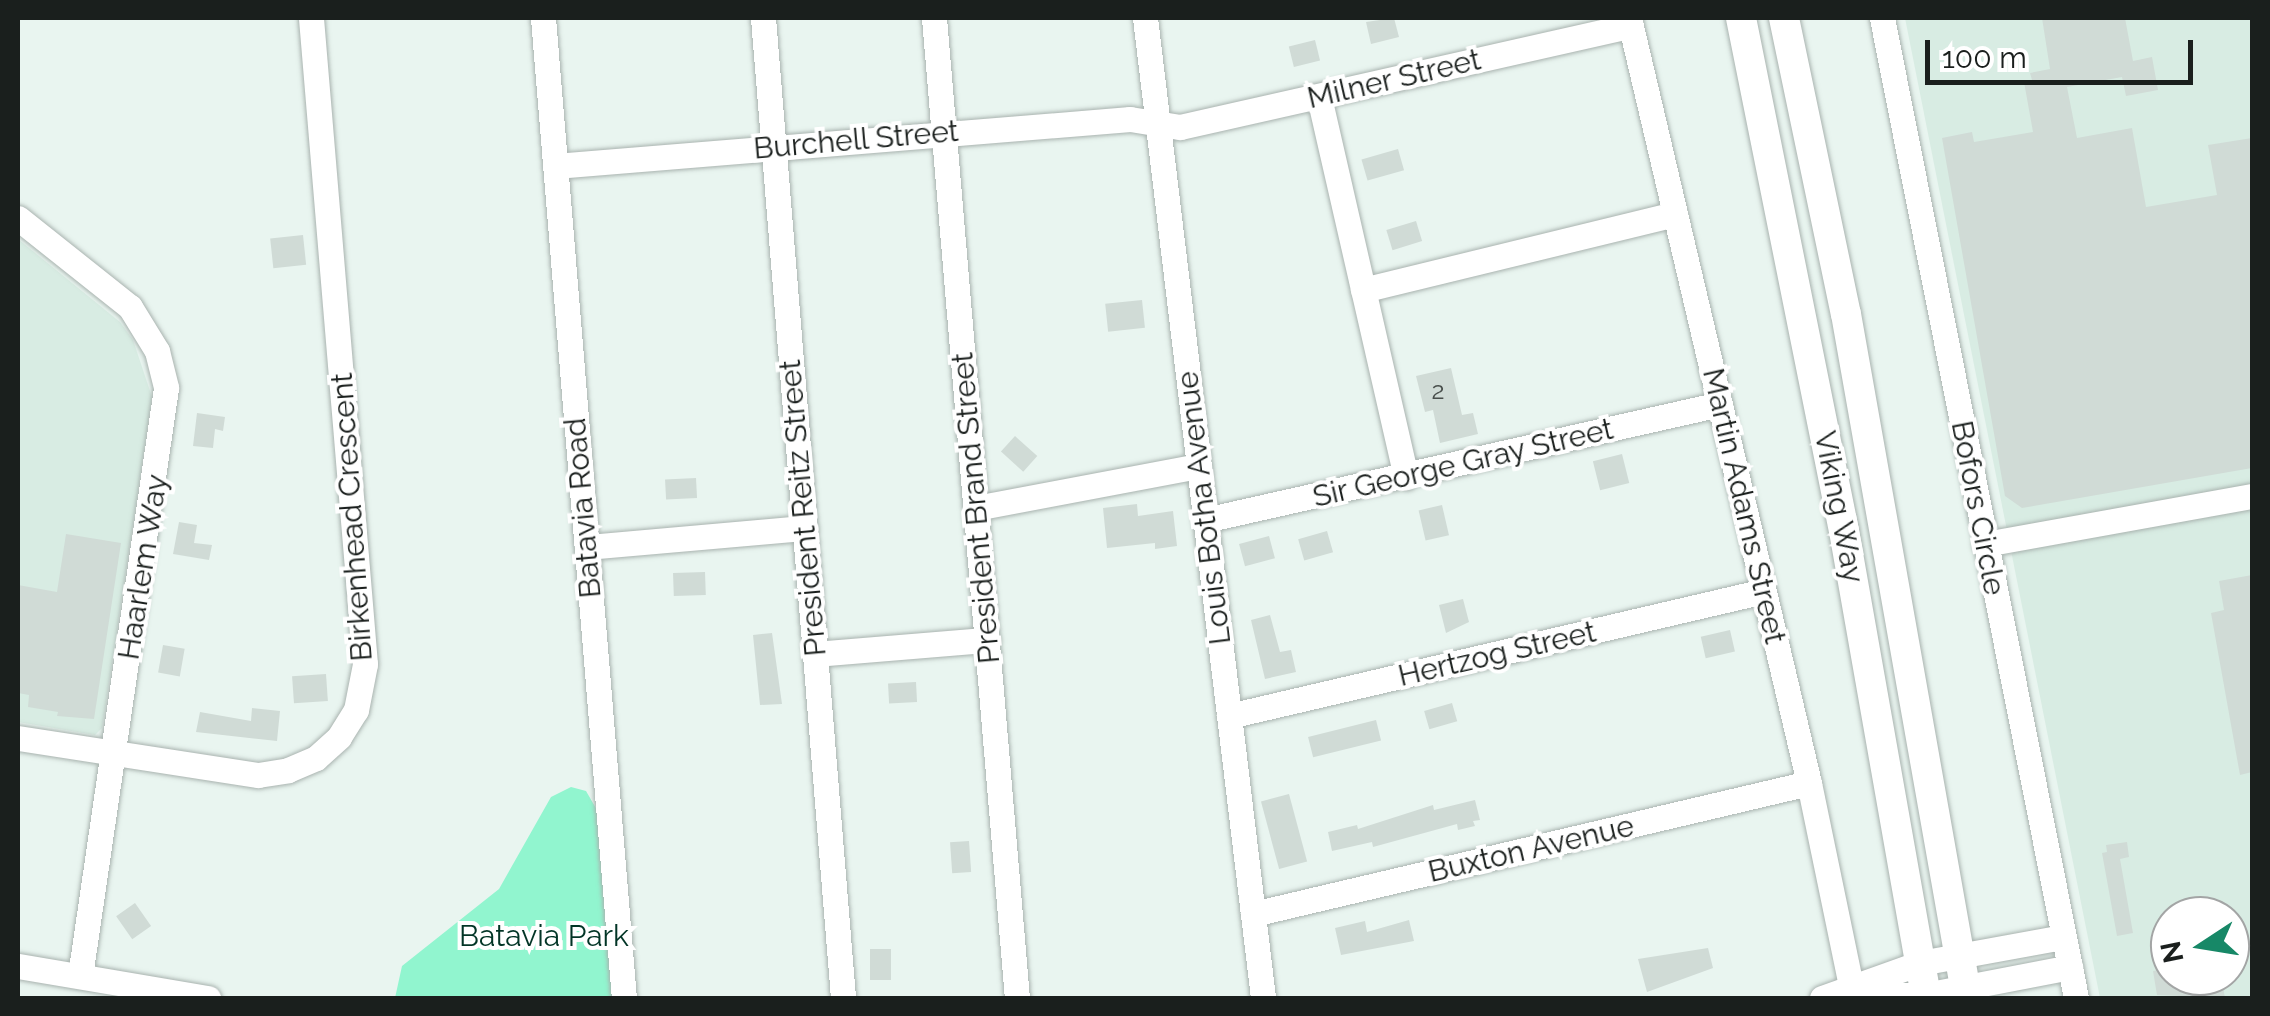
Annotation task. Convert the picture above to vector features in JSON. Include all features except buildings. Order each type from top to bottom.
[{"type":"main road","name":"Viking Way","points":[[1740,18],[1844,531],[1926,997]]},
{"type":"main road","name":"Viking Way","points":[[1784,18],[1846,314],[1966,993]]},
{"type":"street","name":"Birkenhead Crescent","points":[[18,738],[243,774],[288,770],[328,748],[348,724],[361,695],[365,664],[311,18]]},
{"type":"street","name":"Batavia Road","points":[[543,18],[624,998]]},
{"type":"street","name":"President Reitz Street","points":[[763,18],[843,998]]},
{"type":"street","name":"President Brand Street","points":[[934,18],[1017,998]]},
{"type":"street","name":"Louis Botha Avenue","points":[[1145,18],[1263,998]]},
{"type":"street","name":"Bofors Circle","points":[[1882,18],[2076,998]]},
{"type":"street","name":"Milner Street","points":[[1158,120],[1180,128],[1630,21]]},
{"type":"street","name":"Martin Adams Street","points":[[1630,21],[1809,783],[1841,995]]},
{"type":"street","points":[[1319,97],[1406,477]]},
{"type":"street","name":"Burchell Street","points":[[555,166],[1130,118],[1158,120]]},
{"type":"street","points":[[1363,290],[1675,214]]},
{"type":"street","name":"Haarlem Way","points":[[18,218],[130,307],[151,336],[163,369],[167,407],[80,976]]},
{"type":"street","name":"Sir George Gray Street","points":[[1206,520],[1720,404]]},
{"type":"street","points":[[976,508],[1199,466]]},
{"type":"street","points":[[1985,544],[2252,496]]},
{"type":"street","points":[[586,547],[805,528]]},
{"type":"street","name":"Hertzog Street","points":[[1229,716],[1764,591]]},
{"type":"street","points":[[815,654],[987,640]]},
{"type":"street","name":"Buxton Avenue","points":[[1253,914],[1809,783]]},
{"type":"street","points":[[2012,946],[2042,917],[2052,886]]},
{"type":"street","points":[[1841,995],[1920,963],[2063,937]]},
{"type":"street","points":[[18,966],[208,998]]},
{"type":"street","points":[[1841,995],[1926,997],[1966,993],[2070,967]]},
{"type":"shaded area","points":[[1905,18],[2252,18],[2252,998],[2100,998]]},
{"type":"shaded area","points":[[18,239],[120,322],[133,340],[152,397],[102,728],[95,735],[18,722]]},
{"type":"green space","name":"Batavia Park","points":[[571,787],[586,791],[597,810],[614,998],[395,998],[402,966],[499,889],[551,797]]}]
